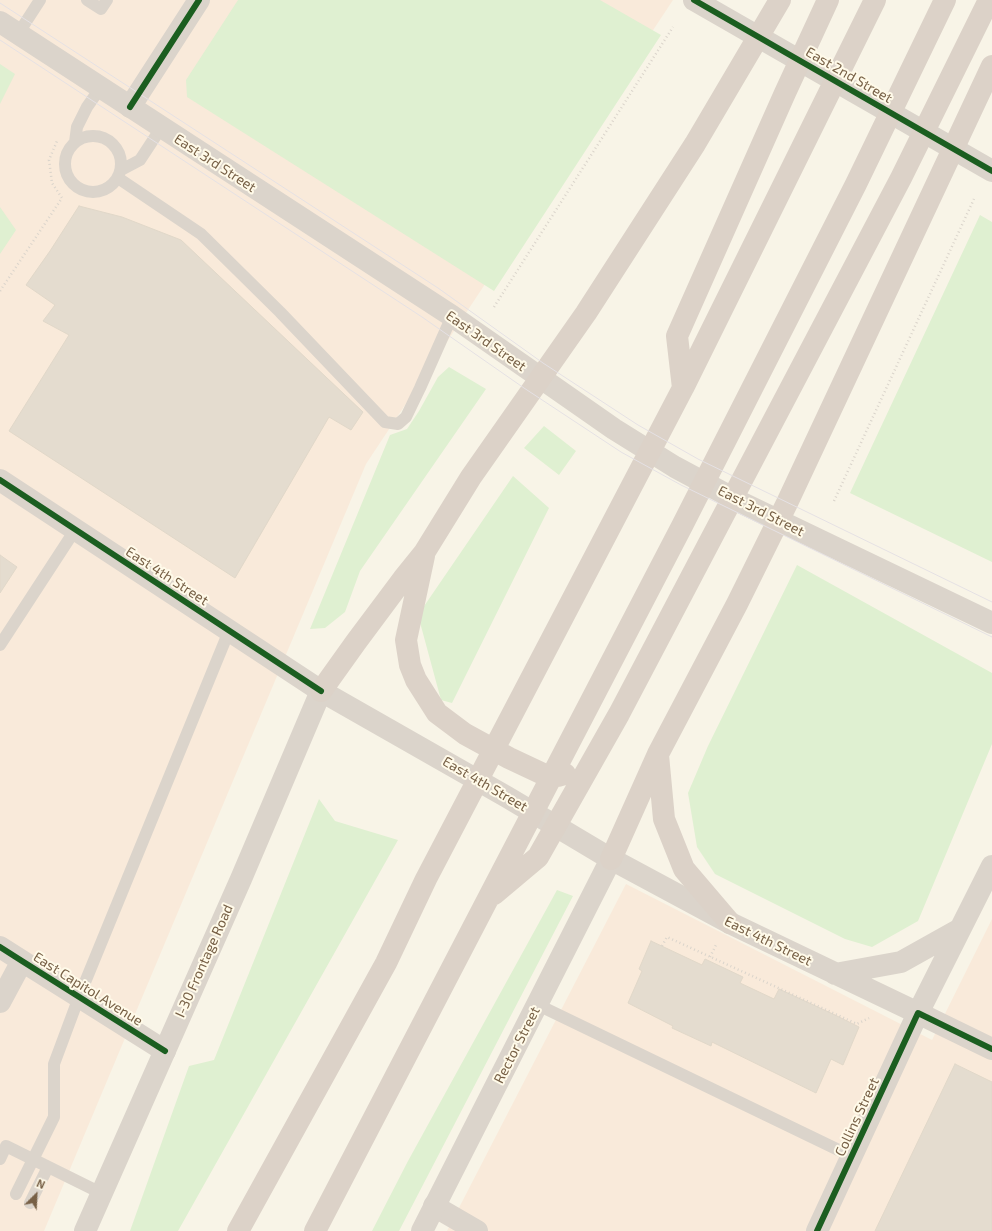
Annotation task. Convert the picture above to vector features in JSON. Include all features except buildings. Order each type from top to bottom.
[{"type":"highway","points":[[321,691],[403,579],[424,553],[471,477],[586,313],[695,144],[780,0]]},
{"type":"highway","points":[[683,388],[677,336],[828,0]]},
{"type":"highway","points":[[238,1231],[386,963],[426,879],[683,388],[875,0]]},
{"type":"highway","points":[[315,1231],[685,519],[852,191],[945,0]]},
{"type":"highway","points":[[487,900],[538,857],[619,714],[898,185],[989,0]]},
{"type":"highway","points":[[611,859],[658,754],[737,604],[790,495],[992,66]]},
{"type":"highway","points":[[424,553],[406,640],[410,665],[416,680],[437,713],[465,734],[526,767],[543,774],[558,776],[569,772],[587,755],[737,513],[742,502]]},
{"type":"highway","points":[[658,754],[664,819],[684,869],[730,923]]},
{"type":"main road","points":[[130,107],[199,0]]},
{"type":"main road","name":"East 2nd Street","points":[[694,0],[992,171]]},
{"type":"main road","name":"East 3rd Street","points":[[9,28],[452,316],[614,429],[675,467],[742,502],[992,623]]},
{"type":"main road","name":"East 4th Street","points":[[0,480],[321,691],[506,796],[611,859],[730,923],[992,1049]]},
{"type":"main road","name":"I-30 Frontage Road","points":[[86,1231],[238,886],[321,691]]},
{"type":"main road","name":"Rector Street","points":[[422,1231],[611,859]]},
{"type":"main road","name":"Collins Street","points":[[817,1231],[918,1013],[992,866]]},
{"type":"main road","points":[[835,974],[901,962],[960,929]]},
{"type":"main road","name":"East Capitol Avenue","points":[[0,947],[165,1051]]},
{"type":"main road","points":[[0,1002],[22,962]]},
{"type":"main road","points":[[434,1206],[477,1231]]},
{"type":"lane","points":[[9,28],[40,0]]},
{"type":"lane","points":[[87,0],[101,9],[107,0]]},
{"type":"lane","points":[[75,142],[77,127],[87,107],[101,88]]},
{"type":"lane","points":[[119,174],[121,158],[117,148],[108,140],[97,136],[86,137],[75,142],[67,152],[65,164],[68,176],[75,186],[86,191],[98,192],[109,188],[119,174],[140,160],[161,128]]},
{"type":"lane","points":[[119,174],[201,234],[280,312],[386,422],[398,424],[406,417],[452,316]]},
{"type":"lane","points":[[0,645],[75,530]]},
{"type":"lane","points":[[16,1194],[54,1117],[54,1064],[79,997],[229,631]]},
{"type":"lane","points":[[538,1005],[851,1156]]},
{"type":"lane","points":[[0,1159],[6,1146],[103,1194]]},
{"type":"lane","points":[[30,1203],[48,1167]]},
{"type":"path","points":[[494,306],[673,27]]},
{"type":"path","points":[[0,291],[62,198],[52,183],[49,160],[59,135]]},
{"type":"path","points":[[834,502],[974,199]]},
{"type":"path","points":[[662,946],[667,937],[857,1024],[869,1018]]},
{"type":"path","points":[[710,957],[717,943]]},
{"type":"path","points":[[723,967],[725,963]]},
{"type":"shaded area","points":[[0,0],[673,0],[366,464],[44,1231],[0,1231]]},
{"type":"shaded area","points":[[626,884],[932,1040],[992,919],[992,1231],[447,1231]]},
{"type":"green space","points":[[238,0],[600,0],[661,35],[494,291],[187,97],[186,80]]},
{"type":"green space","points":[[0,64],[15,74],[0,104]]},
{"type":"green space","points":[[0,207],[16,230],[0,254]]},
{"type":"green space","points":[[980,215],[992,222],[992,562],[850,493]]},
{"type":"green space","points":[[449,367],[486,389],[360,571],[345,612],[325,628],[310,629],[390,435],[407,429],[438,377]]},
{"type":"green space","points":[[544,426],[576,451],[559,475],[524,448]]},
{"type":"green space","points":[[513,476],[549,508],[452,703],[441,700],[418,615]]},
{"type":"green space","points":[[797,565],[992,673],[992,744],[918,921],[872,947],[845,939],[715,874],[697,847],[688,793],[708,746]]},
{"type":"green space","points":[[319,799],[335,821],[398,840],[178,1231],[130,1231],[189,1066],[214,1060]]},
{"type":"green space","points":[[557,890],[573,896],[399,1231],[372,1231],[408,1161]]},
{"type":"tram line","points":[[0,3],[438,288],[543,363],[638,425],[698,459],[992,602]]},
{"type":"tram line","points":[[0,40],[422,317],[524,388],[621,452],[681,485],[992,637]]},
{"type":"cycle path","points":[[130,107],[199,0]]},
{"type":"cycle path","points":[[694,0],[992,171]]},
{"type":"cycle path","points":[[0,480],[321,691]]},
{"type":"cycle path","points":[[0,947],[165,1051]]},
{"type":"cycle path","points":[[817,1231],[918,1013],[992,1049]]}]
